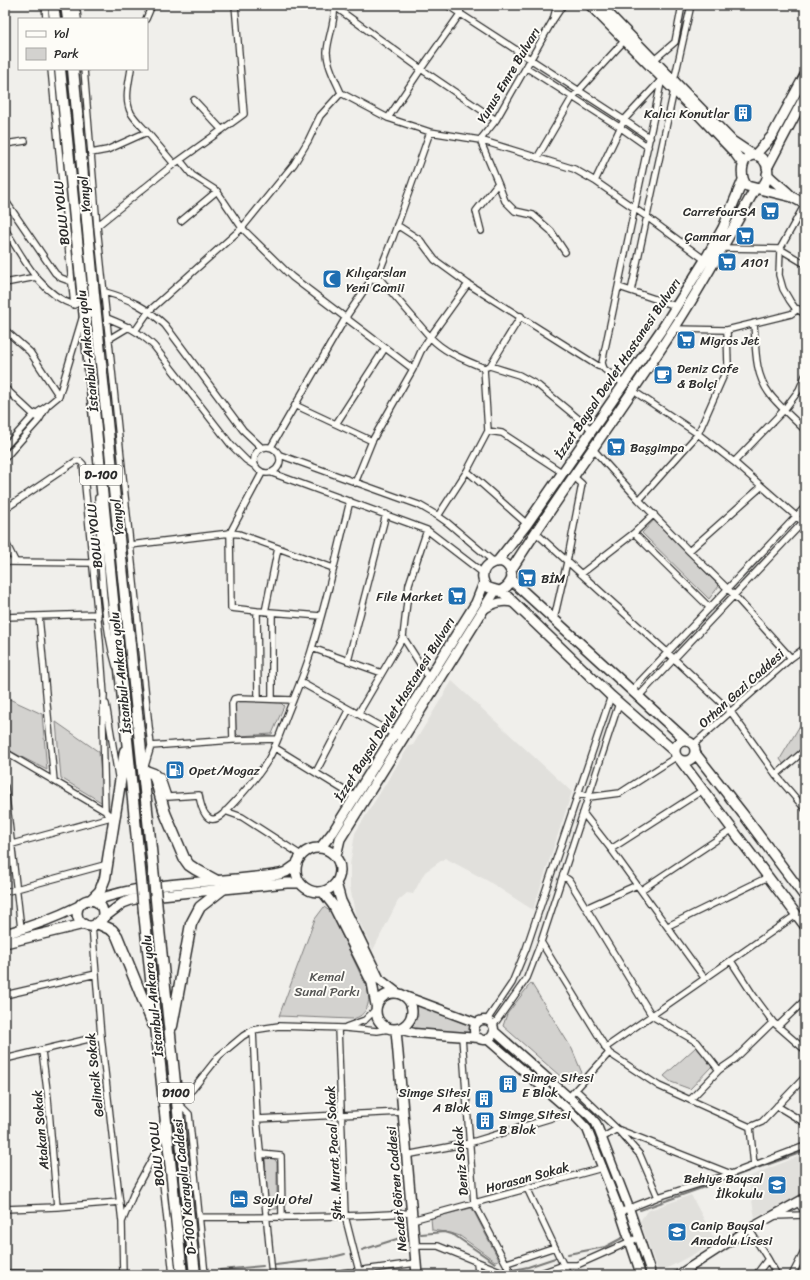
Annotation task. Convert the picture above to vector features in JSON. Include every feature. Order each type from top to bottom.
[{"type":"highway","points":[[53,5],[55,18]]},
{"type":"highway","points":[[66,5],[68,18]]},
{"type":"highway","name":"BOLU YOLU","points":[[60,70],[127,734],[148,882]]},
{"type":"highway","name":"İstanbul-Ankara yolu","points":[[73,70],[93,288],[144,770],[148,882],[144,912]]},
{"type":"highway","points":[[92,900],[102,888],[108,864],[113,818],[120,787],[127,734]]},
{"type":"highway","points":[[144,770],[154,774],[165,813],[184,858],[189,865],[220,885],[200,907],[191,924],[170,1038]]},
{"type":"highway","name":"İstanbul-Ankara yolu","points":[[148,882],[157,910],[195,1275]]},
{"type":"highway","name":"BOLU YOLU","points":[[144,912],[182,1275]]},
{"type":"highway","points":[[93,923],[112,930],[117,936],[158,1036]]},
{"type":"main road","points":[[590,5],[662,78],[674,85],[732,141],[754,155],[762,157],[765,160],[767,171],[779,186],[785,189],[792,197]]},
{"type":"main road","points":[[600,5],[654,60],[743,164],[748,156],[754,155],[772,136],[805,75]]},
{"type":"main road","name":"İzzet Baysal Devlet Hastanesi Bulvarı","points":[[495,562],[527,524],[592,430],[673,329],[757,189],[766,183],[767,171],[805,96]]},
{"type":"main road","name":"İzzet Baysal Devlet Hastanesi Bulvarı","points":[[510,570],[592,448],[705,260],[727,221],[743,180],[743,164]]},
{"type":"main road","points":[[743,180],[747,186],[792,197],[805,204]]},
{"type":"main road","points":[[497,591],[508,586],[512,574],[504,563],[495,562],[487,565],[484,578],[491,589],[497,591],[514,602],[611,696],[677,757],[805,926]]},
{"type":"main road","name":"İzzet Baysal Devlet Hastanesi Bulvarı","points":[[321,847],[333,832],[476,603],[484,578]]},
{"type":"main road","points":[[511,580],[636,693],[692,746],[805,897]]},
{"type":"main road","name":"İzzet Baysal Devlet Hastanesi Bulvarı","points":[[336,856],[340,839],[481,612],[497,591]]},
{"type":"main road","points":[[481,612],[495,603],[504,601],[514,602]]},
{"type":"main road","points":[[677,757],[675,747],[678,744],[684,741],[692,746]]},
{"type":"main road","points":[[677,757],[688,762],[691,760],[692,746]]},
{"type":"main road","points":[[321,847],[330,850],[336,856],[340,871],[336,883],[332,887],[323,892],[313,892],[300,883],[296,875],[296,865],[304,852],[312,848],[321,847]]},
{"type":"main road","points":[[5,943],[69,927],[93,923],[117,906],[131,900],[282,874],[296,865]]},
{"type":"main road","points":[[5,934],[21,930],[63,914],[86,901],[110,895],[148,882],[220,885],[300,883]]},
{"type":"main road","points":[[336,883],[341,901],[380,979],[410,1002],[412,1012],[407,1024],[394,1030]]},
{"type":"main road","points":[[323,892],[334,905],[372,983],[376,1016],[379,1023],[394,1030],[483,1039],[492,1036],[492,1026]]},
{"type":"main road","points":[[79,906],[77,916],[80,921],[93,923],[102,916],[102,910],[99,904],[92,900]]},
{"type":"main road","points":[[63,914],[68,918],[69,927]]},
{"type":"main road","points":[[376,1008],[382,997],[387,994],[400,994],[477,1023]]},
{"type":"main road","points":[[641,1275],[620,1212],[587,1129],[571,1112],[474,1031],[477,1023],[482,1020],[492,1026],[594,1119],[640,1237],[652,1273]]},
{"type":"main road","name":"Necdet Gören Caddesi","points":[[394,1030],[403,1112],[417,1275]]},
{"type":"main road","points":[[677,1275],[749,1229],[801,1201]]},
{"type":"street","points":[[45,5],[46,18]]},
{"type":"street","points":[[73,18],[75,5]]},
{"type":"street","points":[[75,5],[78,18]]},
{"type":"street","points":[[146,18],[152,5]]},
{"type":"street","points":[[97,226],[174,164],[244,114],[235,5]]},
{"type":"street","points":[[334,5],[421,69],[496,120]]},
{"type":"street","points":[[334,5],[333,24],[328,44],[328,61],[341,93],[388,118],[430,132],[480,140],[574,168],[595,181],[705,260]]},
{"type":"street","points":[[340,10],[344,5]]},
{"type":"street","points":[[447,5],[650,138]]},
{"type":"street","points":[[388,118],[460,14],[461,5]]},
{"type":"street","points":[[553,20],[557,5]]},
{"type":"street","points":[[553,20],[563,5]]},
{"type":"street","points":[[654,60],[675,42],[682,5]]},
{"type":"street","points":[[631,291],[691,5]]},
{"type":"street","name":"Yunus Emre Bulvarı","points":[[480,140],[496,120],[553,20]]},
{"type":"street","points":[[537,158],[572,98],[625,40]]},
{"type":"street","points":[[527,68],[648,147]]},
{"type":"street","name":"Yanyol","points":[[51,70],[74,305]]},
{"type":"street","name":"Yanyol","points":[[84,70],[97,226],[152,746],[144,770]]},
{"type":"street","points":[[131,70],[128,94],[129,108],[132,114],[174,164]]},
{"type":"street","points":[[595,181],[624,120],[662,78]]},
{"type":"street","points":[[602,367],[662,78]]},
{"type":"street","points":[[135,331],[149,311],[242,228],[294,164],[308,141],[320,116],[341,93]]},
{"type":"street","points":[[194,100],[222,130]]},
{"type":"street","points":[[92,153],[107,150],[147,132]]},
{"type":"street","points":[[377,278],[430,132]]},
{"type":"street","points":[[480,140],[505,202],[515,211],[533,216],[551,231],[565,252]]},
{"type":"street","points":[[5,144],[25,141]]},
{"type":"street","points":[[180,160],[192,175],[217,191],[242,228],[292,277],[413,369]]},
{"type":"street","points":[[481,231],[476,211],[498,183]]},
{"type":"street","points":[[181,221],[217,191]]},
{"type":"street","points":[[5,200],[55,273],[61,278],[72,282]]},
{"type":"street","points":[[805,204],[780,249],[779,275],[783,289],[790,301],[805,314]]},
{"type":"street","points":[[397,225],[420,240],[435,260],[468,284],[521,316],[598,366],[602,367],[628,387],[698,434],[734,462],[761,487],[804,522],[674,658],[636,693]]},
{"type":"street","points":[[5,230],[36,277],[49,290],[60,299],[74,305],[88,298]]},
{"type":"street","points":[[722,248],[780,249],[805,264]]},
{"type":"street","points":[[5,283],[36,277]]},
{"type":"street","points":[[270,447],[346,317],[371,280],[377,278],[382,281],[437,345],[455,356],[487,367],[519,375],[539,386],[592,430]]},
{"type":"street","points":[[355,483],[372,441],[413,369],[421,351],[468,284]]},
{"type":"street","points":[[618,287],[676,306]]},
{"type":"street","points":[[105,292],[123,297],[138,304],[149,311],[165,325],[243,430],[262,448]]},
{"type":"street","points":[[5,447],[34,415],[59,396],[88,298]]},
{"type":"street","name":"Yanyol","points":[[88,298],[101,564],[110,646],[123,689]]},
{"type":"street","points":[[673,329],[727,330],[791,314],[798,309]]},
{"type":"street","points":[[438,516],[467,471],[488,430],[487,367],[521,316]]},
{"type":"street","points":[[107,318],[129,327],[154,346],[231,445],[246,460],[262,472],[266,474],[272,473],[427,530],[484,578]]},
{"type":"street","points":[[754,324],[759,374],[769,393],[805,430]]},
{"type":"street","points":[[109,339],[129,327]]},
{"type":"street","points":[[5,330],[30,352],[59,396]]},
{"type":"street","points":[[639,500],[698,434],[728,366],[727,330]]},
{"type":"street","points":[[336,424],[385,348]]},
{"type":"street","points":[[734,462],[784,410],[799,390],[805,376]]},
{"type":"street","points":[[5,388],[39,420]]},
{"type":"street","points":[[295,405],[372,441]]},
{"type":"street","points":[[5,458],[39,420],[47,406]]},
{"type":"street","points":[[488,430],[502,433],[562,473]]},
{"type":"street","points":[[255,466],[255,454],[262,448],[270,447],[278,451],[280,455],[419,505],[438,516],[495,562]]},
{"type":"street","points":[[592,448],[639,500],[734,595],[791,658]]},
{"type":"street","points":[[272,473],[280,464],[280,455]]},
{"type":"street","points":[[5,509],[76,461],[80,461],[83,464],[98,614],[104,696],[103,722],[105,812]]},
{"type":"street","points":[[467,471],[527,524]]},
{"type":"street","points":[[262,472],[230,533],[230,608],[272,613],[321,616]]},
{"type":"street","points":[[554,619],[582,484],[573,476]]},
{"type":"street","points":[[689,551],[761,487]]},
{"type":"street","points":[[154,774],[161,776],[168,797],[199,795],[204,812],[208,818],[212,820],[217,819],[225,811],[255,778],[268,760],[293,700],[312,648],[350,501]]},
{"type":"street","points":[[636,693],[668,653],[805,508]]},
{"type":"street","points":[[348,661],[386,514]]},
{"type":"street","points":[[581,574],[634,533],[654,514]]},
{"type":"street","points":[[358,714],[403,637],[409,584],[427,530]]},
{"type":"street","points":[[535,532],[674,658],[731,712],[776,775],[805,809]]},
{"type":"street","points":[[130,545],[230,533],[239,534],[333,568]]},
{"type":"street","points":[[634,533],[710,608]]},
{"type":"street","points":[[5,540],[15,561]]},
{"type":"street","points":[[265,612],[278,548]]},
{"type":"street","points":[[5,562],[92,563]]},
{"type":"street","points":[[98,614],[105,601]]},
{"type":"street","points":[[257,611],[258,698]]},
{"type":"street","points":[[272,613],[272,699]]},
{"type":"street","points":[[5,617],[98,614]]},
{"type":"street","points":[[39,616],[54,781]]},
{"type":"street","points":[[403,637],[428,678]]},
{"type":"street","points":[[100,641],[110,646]]},
{"type":"street","points":[[312,648],[382,673]]},
{"type":"street","name":"Orhan Gazi Caddesi","points":[[692,746],[791,658],[805,648]]},
{"type":"street","points":[[300,682],[403,739]]},
{"type":"street","points":[[104,696],[120,787]]},
{"type":"street","points":[[492,1026],[519,969],[611,696]]},
{"type":"street","points":[[233,740],[232,704],[234,700],[238,698],[293,700]]},
{"type":"street","points":[[492,1026],[527,978],[541,942],[619,703]]},
{"type":"street","points":[[316,772],[349,709]]},
{"type":"street","points":[[152,746],[233,740],[277,739]]},
{"type":"street","points":[[274,747],[355,797]]},
{"type":"street","points":[[776,775],[805,750]]},
{"type":"street","points":[[5,752],[113,818]]},
{"type":"street","points":[[579,793],[589,797],[620,793],[677,757]]},
{"type":"street","points":[[5,787],[21,930]]},
{"type":"street","points":[[611,848],[703,790]]},
{"type":"street","points":[[225,811],[242,817],[301,855]]},
{"type":"street","points":[[583,813],[611,848],[705,979]]},
{"type":"street","points":[[5,846],[113,818]]},
{"type":"street","points":[[641,890],[733,829]]},
{"type":"street","points":[[5,892],[108,864]]},
{"type":"street","points":[[563,876],[569,880],[652,1016],[697,1042],[719,1070]]},
{"type":"street","points":[[668,926],[768,877]]},
{"type":"street","points":[[586,908],[637,885]]},
{"type":"street","points":[[605,1048],[796,915]]},
{"type":"street","name":"Gelincik Sokak","points":[[93,923],[101,1036],[122,1222],[123,1275]]},
{"type":"street","points":[[541,942],[609,1053],[659,1086],[750,1127],[762,1122],[805,1077]]},
{"type":"street","points":[[731,961],[753,995],[776,1024],[805,1050]]},
{"type":"street","points":[[5,995],[96,974]]},
{"type":"street","points":[[690,1100],[719,1070],[735,1059],[805,1000]]},
{"type":"street","points":[[345,1028],[365,1020],[376,1008]]},
{"type":"street","points":[[176,1101],[192,1090],[219,1056],[243,1036],[253,1030],[280,1026],[345,1028],[377,1032],[394,1030]]},
{"type":"street","name":"Şht. Murat Pacal Sokak","points":[[338,1028],[345,1216],[360,1273]]},
{"type":"street","points":[[253,1030],[257,1120],[272,1275]]},
{"type":"street","points":[[5,1059],[101,1036]]},
{"type":"street","name":"Deniz Sokak","points":[[462,1037],[474,1203],[507,1263],[511,1275]]},
{"type":"street","name":"Atakan Sokak","points":[[42,1051],[48,1098],[57,1207]]},
{"type":"street","points":[[569,1097],[609,1053]]},
{"type":"street","points":[[576,1090],[617,1129],[640,1155],[658,1197]]},
{"type":"street","name":"D-100 Karayolu Caddesi","points":[[176,1101],[189,1114],[205,1275]]},
{"type":"street","points":[[777,1106],[805,1123]]},
{"type":"street","name":"D-100 Karayolu Caddesi","points":[[165,1109],[159,1146],[173,1275]]},
{"type":"street","points":[[257,1120],[403,1112]]},
{"type":"street","points":[[406,1155],[469,1143],[571,1112]]},
{"type":"street","points":[[750,1127],[754,1165]]},
{"type":"street","points":[[602,1138],[617,1129]]},
{"type":"street","points":[[617,1129],[730,1174]]},
{"type":"street","points":[[122,1222],[135,1190],[159,1146]]},
{"type":"street","points":[[620,1212],[658,1197],[730,1174],[805,1146]]},
{"type":"street","points":[[261,1154],[281,1156],[282,1218]]},
{"type":"street","name":"Horasan Sokak","points":[[199,1217],[282,1218],[411,1216],[474,1203],[602,1168]]},
{"type":"street","points":[[527,1188],[568,1275]]},
{"type":"street","points":[[774,1216],[805,1214],[801,1201]]},
{"type":"street","points":[[5,1208],[57,1207],[120,1202]]},
{"type":"street","points":[[749,1229],[778,1275]]},
{"type":"street","points":[[535,1275],[564,1265],[577,1264],[640,1237]]},
{"type":"street","points":[[414,1246],[438,1246],[511,1275]]},
{"type":"street","points":[[507,1263],[555,1246]]},
{"type":"street","points":[[792,1275],[805,1250]]},
{"type":"street","points":[[756,1275],[768,1259]]},
{"type":"street","points":[[477,1262],[478,1275]]},
{"type":"street","points":[[298,1275],[360,1273],[416,1264]]},
{"type":"street","points":[[5,1273],[123,1275]]},
{"type":"shaded area","points":[[452,681],[572,792],[533,910],[488,881],[445,858],[425,872],[413,894],[407,893],[398,901],[373,950],[355,913],[350,887],[350,865],[355,833],[409,746],[413,745]]},
{"type":"shaded area","name":"Behiye Baysal İlkokulu","points":[[805,1155],[805,1192],[755,1218],[748,1177]]},
{"type":"shaded area","name":"Canip Baysal Anadolu Lisesi","points":[[691,1195],[716,1242],[662,1271],[659,1271],[640,1221],[647,1211]]},
{"type":"green space","points":[[654,520],[719,586],[709,599],[642,533]]},
{"type":"green space","points":[[5,697],[42,714],[47,770],[6,749]]},
{"type":"green space","points":[[240,700],[281,703],[284,706],[272,734],[239,736],[236,733],[235,704]]},
{"type":"green space","points":[[805,717],[805,746],[784,765],[780,759]]},
{"type":"green space","points":[[56,722],[99,752],[103,800],[101,802],[61,778]]},
{"type":"green space","name":"Kemal Sunal Parkı","points":[[324,907],[331,912],[367,988],[369,998],[367,1007],[362,1015],[352,1019],[279,1016],[315,919]]},
{"type":"green space","points":[[531,983],[572,1049],[582,1073],[568,1083],[503,1026],[507,1014]]},
{"type":"green space","points":[[416,1002],[472,1025],[471,1033],[410,1029],[418,1016]]},
{"type":"green space","points":[[696,1047],[712,1066],[690,1089],[671,1082],[664,1076]]},
{"type":"green space","points":[[265,1157],[274,1158],[277,1163],[277,1209],[270,1209],[268,1206]]},
{"type":"green space","points":[[471,1208],[499,1260],[495,1261],[460,1236],[432,1230],[431,1218]]},
{"type":"waterway","points":[[640,1210],[800,1153],[805,1153]]},
{"type":"waterway","points":[[421,1234],[444,1232],[454,1235],[495,1263]]},
{"type":"waterway","points":[[362,1250],[403,1237]]},
{"type":"waterway","points":[[568,1254],[605,1247],[622,1238]]},
{"type":"waterway","points":[[276,1265],[329,1258],[345,1254]]},
{"type":"waterway","points":[[513,1270],[528,1267],[555,1258]]},
{"type":"waterway","points":[[220,1270],[263,1266]]},
{"type":"place","name":"Kalıcı Konutlar","points":[[743,113]]},
{"type":"place","name":"CarrefourSA","points":[[770,211]]},
{"type":"place","name":"Çammar","points":[[745,236]]},
{"type":"place","name":"A101","points":[[727,262]]},
{"type":"place","name":"Kılıçarslan Yeni Camii","points":[[332,279]]},
{"type":"place","name":"Migros Jet","points":[[686,340]]},
{"type":"place","name":"Deniz Cafe & Bolçi","points":[[663,375]]},
{"type":"place","name":"Başgimpa","points":[[616,447]]},
{"type":"place","name":"BİM","points":[[527,578]]},
{"type":"place","name":"File Market","points":[[457,596]]},
{"type":"place","name":"Opet/Mogaz","points":[[175,770]]},
{"type":"place","name":"Simge Sitesi E Blok","points":[[508,1084]]},
{"type":"place","name":"Simge Sitesi A Blok","points":[[484,1099]]},
{"type":"place","name":"Simge Sitesi B Blok","points":[[485,1121]]},
{"type":"place","name":"Behiye Baysal İlkokulu","points":[[777,1185]]},
{"type":"place","name":"Soylu Otel","points":[[239,1199]]},
{"type":"place","name":"Canip Baysal Anadolu Lisesi","points":[[677,1232]]}]
